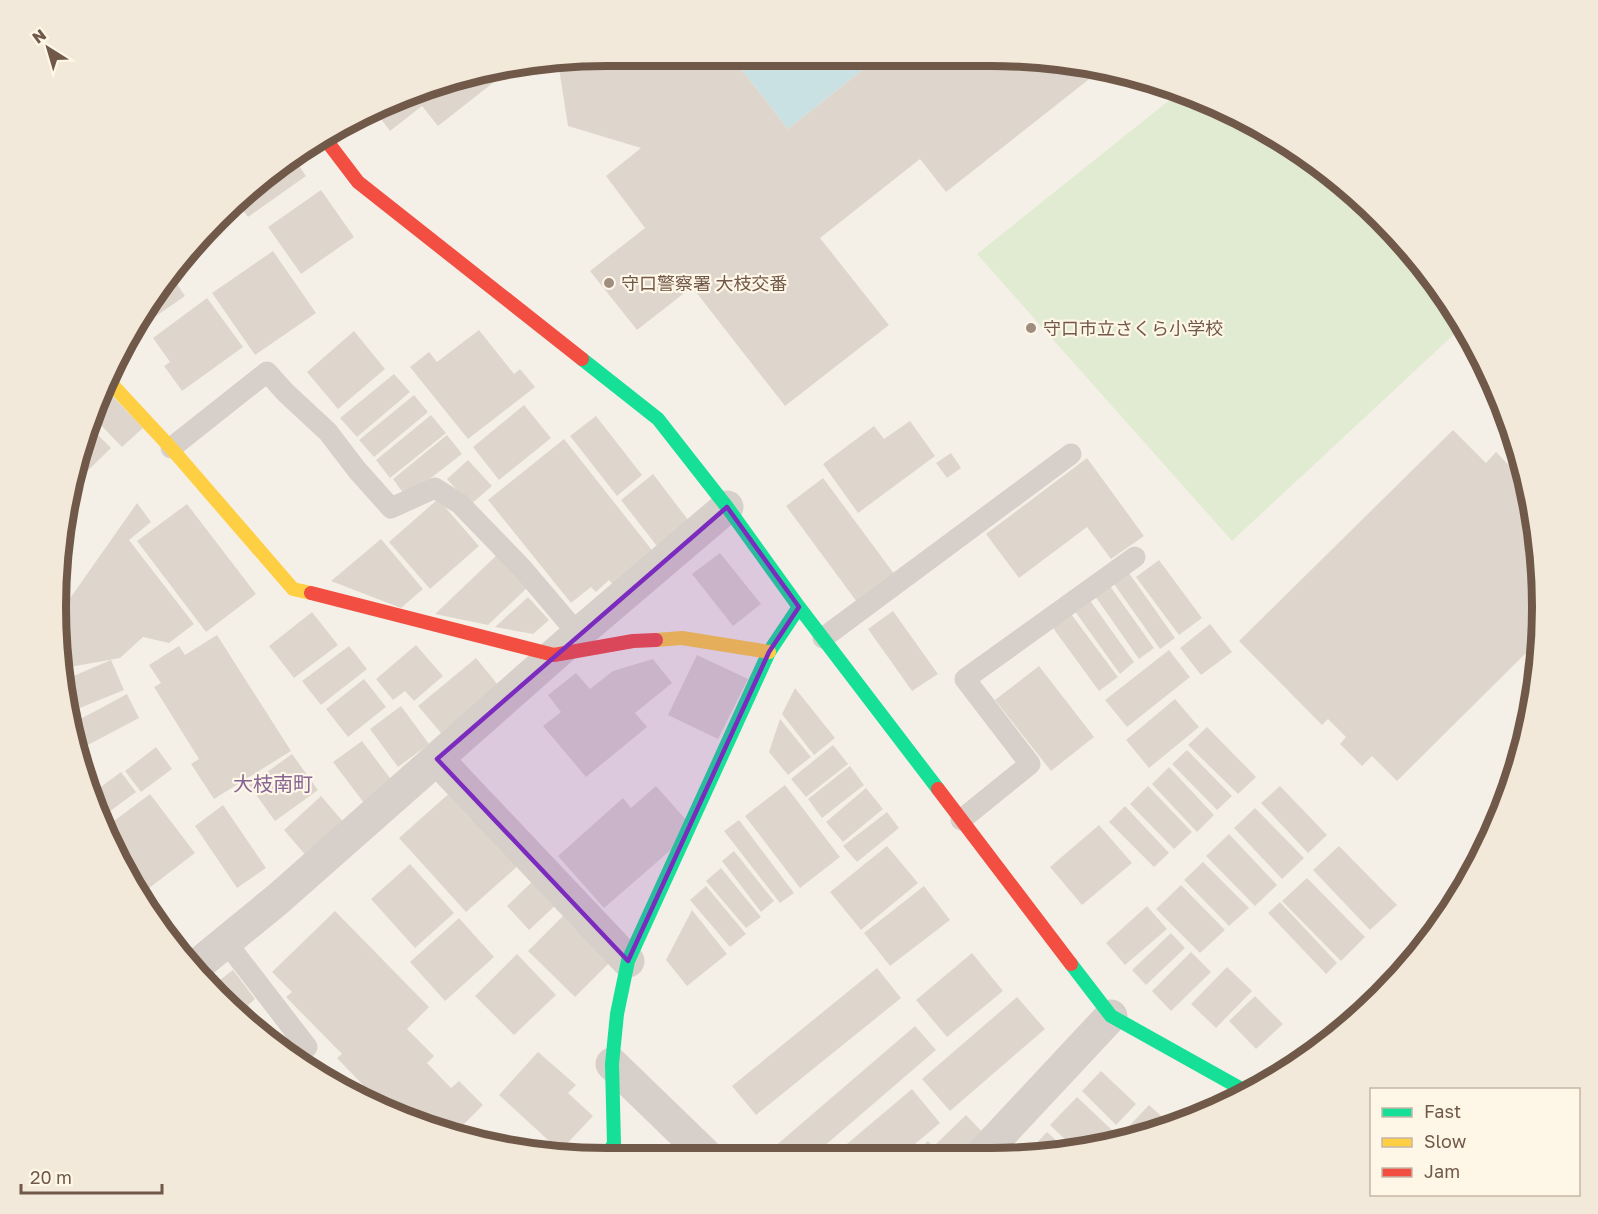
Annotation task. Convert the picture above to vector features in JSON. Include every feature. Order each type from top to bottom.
[{"type":"street","points":[[328,143],[358,182],[658,420],[727,507],[799,607],[1111,1016],[1239,1087]]},
{"type":"street","points":[[114,386],[171,448],[293,589],[566,645],[682,638],[769,652]]},
{"type":"street","points":[[200,963],[278,899],[566,645],[727,507]]},
{"type":"street","points":[[611,1148],[614,1144],[612,1064],[617,1014],[628,961],[769,652],[799,607]]},
{"type":"street","points":[[437,759],[628,961]]},
{"type":"street","points":[[988,1148],[1111,1016]]},
{"type":"street","points":[[612,1064],[699,1148]]},
{"type":"lane","points":[[171,448],[267,372],[328,432],[357,470],[391,508],[435,488],[460,504],[522,568],[566,645]]},
{"type":"lane","points":[[823,638],[1071,454]]},
{"type":"lane","points":[[961,820],[1030,764],[965,679],[1135,557]]},
{"type":"lane","points":[[226,942],[307,1047],[301,1053]]},
{"type":"highlighted area","points":[[727,507],[799,607],[769,652],[628,961],[437,759]]},
{"type":"green space","points":[[1172,98],[1198,107],[1262,138],[1292,157],[1348,200],[1398,250],[1441,306],[1457,332],[1232,541],[977,254]]},
{"type":"water","points":[[739,66],[867,66],[788,129]]},
{"type":"building","points":[[739,66],[788,129],[867,66],[1026,67],[1094,76],[946,192],[920,159],[820,238],[889,325],[785,406],[692,287],[637,330],[590,271],[645,228],[606,176],[641,148],[568,126],[559,68],[572,67]]},
{"type":"building","points":[[502,76],[438,126],[422,106],[390,131],[379,117],[433,95]]},
{"type":"building","points":[[298,163],[306,176],[248,217],[241,208]]},
{"type":"building","points":[[321,190],[354,237],[301,274],[268,227]]},
{"type":"building","points":[[273,251],[316,313],[255,355],[212,293]]},
{"type":"building","points":[[175,282],[185,296],[146,323]]},
{"type":"building","points":[[207,298],[243,347],[182,391],[164,366],[170,362],[153,338]]},
{"type":"building","points":[[479,330],[514,374],[520,369],[535,387],[468,439],[410,367],[429,352],[437,362]]},
{"type":"building","points":[[354,331],[385,369],[338,409],[307,372]]},
{"type":"building","points":[[394,374],[410,392],[357,437],[340,418]]},
{"type":"building","points":[[110,393],[143,428],[122,447],[99,423]]},
{"type":"building","points":[[414,395],[428,412],[374,457],[359,440]]},
{"type":"building","points":[[524,405],[551,438],[499,480],[473,447]]},
{"type":"building","points":[[431,415],[446,433],[390,478],[376,460]]},
{"type":"building","points":[[596,416],[642,475],[617,496],[570,436]]},
{"type":"building","points":[[910,421],[935,456],[858,513],[823,464],[874,426],[884,439]]},
{"type":"building","points":[[1453,430],[1486,463],[1496,452],[1515,472],[1522,501],[1531,572],[1530,649],[1397,781],[1372,756],[1362,766],[1340,744],[1346,737],[1328,719],[1322,725],[1239,641]]},
{"type":"building","points":[[95,432],[111,448],[82,477]]},
{"type":"building","points":[[447,435],[462,454],[406,497],[393,479]]},
{"type":"building","points":[[564,439],[655,554],[615,587],[609,580],[596,592],[591,587],[571,603],[488,500]]},
{"type":"building","points":[[951,453],[961,468],[947,478],[936,463]]},
{"type":"building","points":[[1087,458],[1144,536],[1111,559],[1087,527],[1019,578],[986,534]]},
{"type":"building","points":[[468,460],[492,486],[470,505],[447,479]]},
{"type":"building","points":[[653,474],[692,525],[660,550],[621,500]]},
{"type":"building","points":[[823,478],[895,575],[857,602],[786,506]]},
{"type":"building","points":[[438,499],[479,546],[430,589],[389,542]]},
{"type":"building","points":[[137,503],[151,522],[129,540],[194,624],[169,643],[143,637],[120,658],[70,667],[66,604]]},
{"type":"building","points":[[187,504],[256,594],[206,632],[137,541]]},
{"type":"building","points":[[381,539],[423,589],[401,608],[331,581]]},
{"type":"building","points":[[720,553],[761,604],[733,626],[692,574]]},
{"type":"building","points":[[497,555],[528,587],[488,625],[435,614]]},
{"type":"building","points":[[1159,560],[1202,618],[1179,635],[1136,577]]},
{"type":"building","points":[[1129,573],[1175,638],[1160,649],[1114,584]]},
{"type":"building","points":[[1110,586],[1154,648],[1139,659],[1095,596]]},
{"type":"building","points":[[528,597],[549,620],[533,634],[495,627]]},
{"type":"building","points":[[1089,599],[1134,662],[1120,674],[1074,610]]},
{"type":"building","points":[[893,611],[938,674],[912,691],[868,629]]},
{"type":"building","points":[[312,612],[338,645],[294,678],[269,646]]},
{"type":"building","points":[[1071,614],[1118,677],[1099,691],[1053,628]]},
{"type":"building","points":[[1210,624],[1232,652],[1201,675],[1180,648]]},
{"type":"building","points":[[217,635],[291,751],[214,799],[191,764],[199,759],[154,687],[161,683],[149,665],[179,646],[185,655]]},
{"type":"building","points":[[416,645],[443,676],[414,701],[405,691],[393,700],[376,679]]},
{"type":"building","points":[[349,646],[367,669],[321,705],[302,681]]},
{"type":"building","points":[[1169,650],[1190,677],[1127,727],[1105,700]]},
{"type":"building","points":[[697,655],[748,679],[718,739],[668,715]]},
{"type":"building","points":[[476,658],[498,685],[441,733],[418,706]]},
{"type":"building","points":[[653,659],[672,683],[635,713],[647,727],[586,777],[543,726],[561,712],[548,695],[576,673],[590,689],[613,671]]},
{"type":"building","points":[[111,660],[124,690],[76,710],[71,677]]},
{"type":"building","points":[[1039,666],[1094,737],[1051,771],[995,700]]},
{"type":"building","points":[[364,679],[386,707],[348,737],[326,709]]},
{"type":"building","points":[[795,688],[835,738],[814,755],[782,714]]},
{"type":"building","points":[[127,694],[139,718],[84,747],[78,720]]},
{"type":"building","points":[[1175,699],[1199,727],[1149,768],[1126,740]]},
{"type":"building","points":[[401,706],[429,744],[398,767],[370,729]]},
{"type":"building","points":[[780,719],[811,757],[788,775],[769,752]]},
{"type":"building","points":[[1207,727],[1256,777],[1238,794],[1188,745]]},
{"type":"building","points":[[362,741],[393,782],[364,803],[333,762]]},
{"type":"building","points":[[833,745],[848,764],[806,797],[791,779]]},
{"type":"building","points":[[156,747],[172,769],[141,792],[125,771]]},
{"type":"building","points":[[1187,750],[1232,796],[1217,810],[1172,764]]},
{"type":"building","points":[[292,754],[318,790],[275,821],[249,785]]},
{"type":"building","points":[[850,766],[864,785],[822,818],[808,799]]},
{"type":"building","points":[[1169,767],[1214,815],[1197,832],[1152,784]]},
{"type":"building","points":[[121,772],[136,792],[107,814],[98,789]]},
{"type":"building","points":[[785,785],[840,857],[800,888],[745,816]]},
{"type":"building","points":[[656,786],[688,822],[673,848],[604,908],[558,856],[623,798],[631,808]]},
{"type":"building","points":[[1148,786],[1192,832],[1174,849],[1130,804]]},
{"type":"building","points":[[1280,786],[1327,835],[1308,853],[1261,803]]},
{"type":"building","points":[[866,788],[883,809],[843,842],[826,822]]},
{"type":"building","points":[[453,790],[520,864],[466,912],[399,838]]},
{"type":"building","points":[[150,794],[195,853],[146,890],[111,823]]},
{"type":"building","points":[[321,796],[346,825],[308,858],[284,830]]},
{"type":"building","points":[[223,805],[266,868],[237,888],[195,826]]},
{"type":"building","points":[[1125,806],[1169,853],[1154,867],[1109,822]]},
{"type":"building","points":[[1255,808],[1304,858],[1282,879],[1234,828]]},
{"type":"building","points":[[887,812],[899,828],[857,862],[843,846]]},
{"type":"building","points":[[739,820],[794,893],[780,903],[724,831]]},
{"type":"building","points":[[1099,825],[1132,863],[1082,905],[1050,867]]},
{"type":"building","points":[[1229,834],[1277,885],[1255,906],[1206,856]]},
{"type":"building","points":[[887,846],[918,883],[861,930],[830,892]]},
{"type":"building","points":[[1339,846],[1397,905],[1370,930],[1313,870]]},
{"type":"building","points":[[734,851],[774,901],[761,912],[722,861]]},
{"type":"building","points":[[1203,862],[1249,908],[1229,926],[1184,880]]},
{"type":"building","points":[[410,864],[454,913],[415,948],[371,899]]},
{"type":"building","points":[[721,868],[761,917],[746,928],[706,881]]},
{"type":"building","points":[[537,877],[559,902],[529,930],[507,906]]},
{"type":"building","points":[[1307,878],[1365,937],[1341,961],[1282,901]]},
{"type":"building","points":[[1181,885],[1225,930],[1200,953],[1156,909]]},
{"type":"building","points":[[706,886],[746,934],[730,947],[690,900]]},
{"type":"building","points":[[924,886],[950,920],[890,966],[864,933]]},
{"type":"building","points":[[1280,902],[1337,963],[1326,974],[1268,913]]},
{"type":"building","points":[[1147,906],[1167,929],[1125,965],[1106,943]]},
{"type":"building","points":[[692,910],[727,954],[687,986],[666,960]]},
{"type":"building","points":[[335,911],[429,1007],[407,1029],[434,1056],[427,1063],[451,1088],[459,1081],[483,1105],[460,1128],[400,1107],[360,1088],[363,1085],[337,1058],[342,1054],[286,997],[292,992],[272,972]]},
{"type":"building","points":[[567,912],[614,958],[575,997],[528,951]]},
{"type":"building","points":[[459,918],[494,957],[445,1001],[410,962]]},
{"type":"building","points":[[1171,933],[1185,948],[1146,985],[1132,970]]},
{"type":"building","points":[[1191,952],[1211,972],[1171,1011],[1152,991]]},
{"type":"building","points":[[972,953],[1003,991],[947,1037],[916,1000]]},
{"type":"building","points":[[517,954],[556,995],[514,1035],[475,996]]},
{"type":"building","points":[[1227,967],[1252,991],[1216,1028],[1191,1004]]},
{"type":"building","points":[[877,968],[901,998],[756,1115],[732,1086]]},
{"type":"building","points":[[233,970],[255,999],[248,1005],[265,1025],[250,1014],[217,982]]},
{"type":"building","points":[[1255,996],[1283,1024],[1256,1049],[1229,1021]]},
{"type":"building","points":[[1017,997],[1045,1029],[950,1111],[922,1079]]},
{"type":"building","points":[[915,1026],[936,1050],[822,1148],[773,1148]]},
{"type":"building","points":[[538,1052],[576,1085],[568,1093],[593,1116],[565,1146],[553,1145],[499,1095]]},
{"type":"building","points":[[1101,1071],[1136,1104],[1116,1125],[1082,1091]]},
{"type":"building","points":[[912,1089],[940,1123],[910,1148],[842,1148]]},
{"type":"building","points":[[1077,1097],[1113,1131],[1109,1135],[1068,1142],[1050,1125]]},
{"type":"building","points":[[1149,1105],[1165,1119],[1131,1130],[1124,1132]]},
{"type":"building","points":[[966,1115],[989,1139],[980,1148],[940,1148],[936,1144]]},
{"type":"building","points":[[1047,1132],[1059,1143],[1033,1146]]},
{"type":"building","points":[[928,1141],[934,1148],[920,1148]]},
{"type":"traffic: fast","points":[[582,359],[658,419],[727,507],[799,607],[938,789]]},
{"type":"traffic: fast","points":[[611,1148],[614,1144],[612,1064],[617,1014],[628,961],[769,652],[799,607]]},
{"type":"traffic: fast","points":[[1071,964],[1111,1016],[1239,1087]]},
{"type":"traffic: slow","points":[[114,386],[171,448],[293,589],[311,593]]},
{"type":"traffic: slow","points":[[656,640],[682,638],[769,652]]},
{"type":"traffic: jam","points":[[328,143],[358,182],[582,359]]},
{"type":"traffic: jam","points":[[311,593],[554,655],[633,641],[656,640]]},
{"type":"traffic: jam","points":[[938,789],[1071,964]]},
{"type":"place","name":"守口警察署 大枝交番","points":[[609,283]]},
{"type":"place","name":"守口市立さくら小学校","points":[[1031,328]]},
{"type":"district","name":"大枝南町","points":[[273,783]]}]
